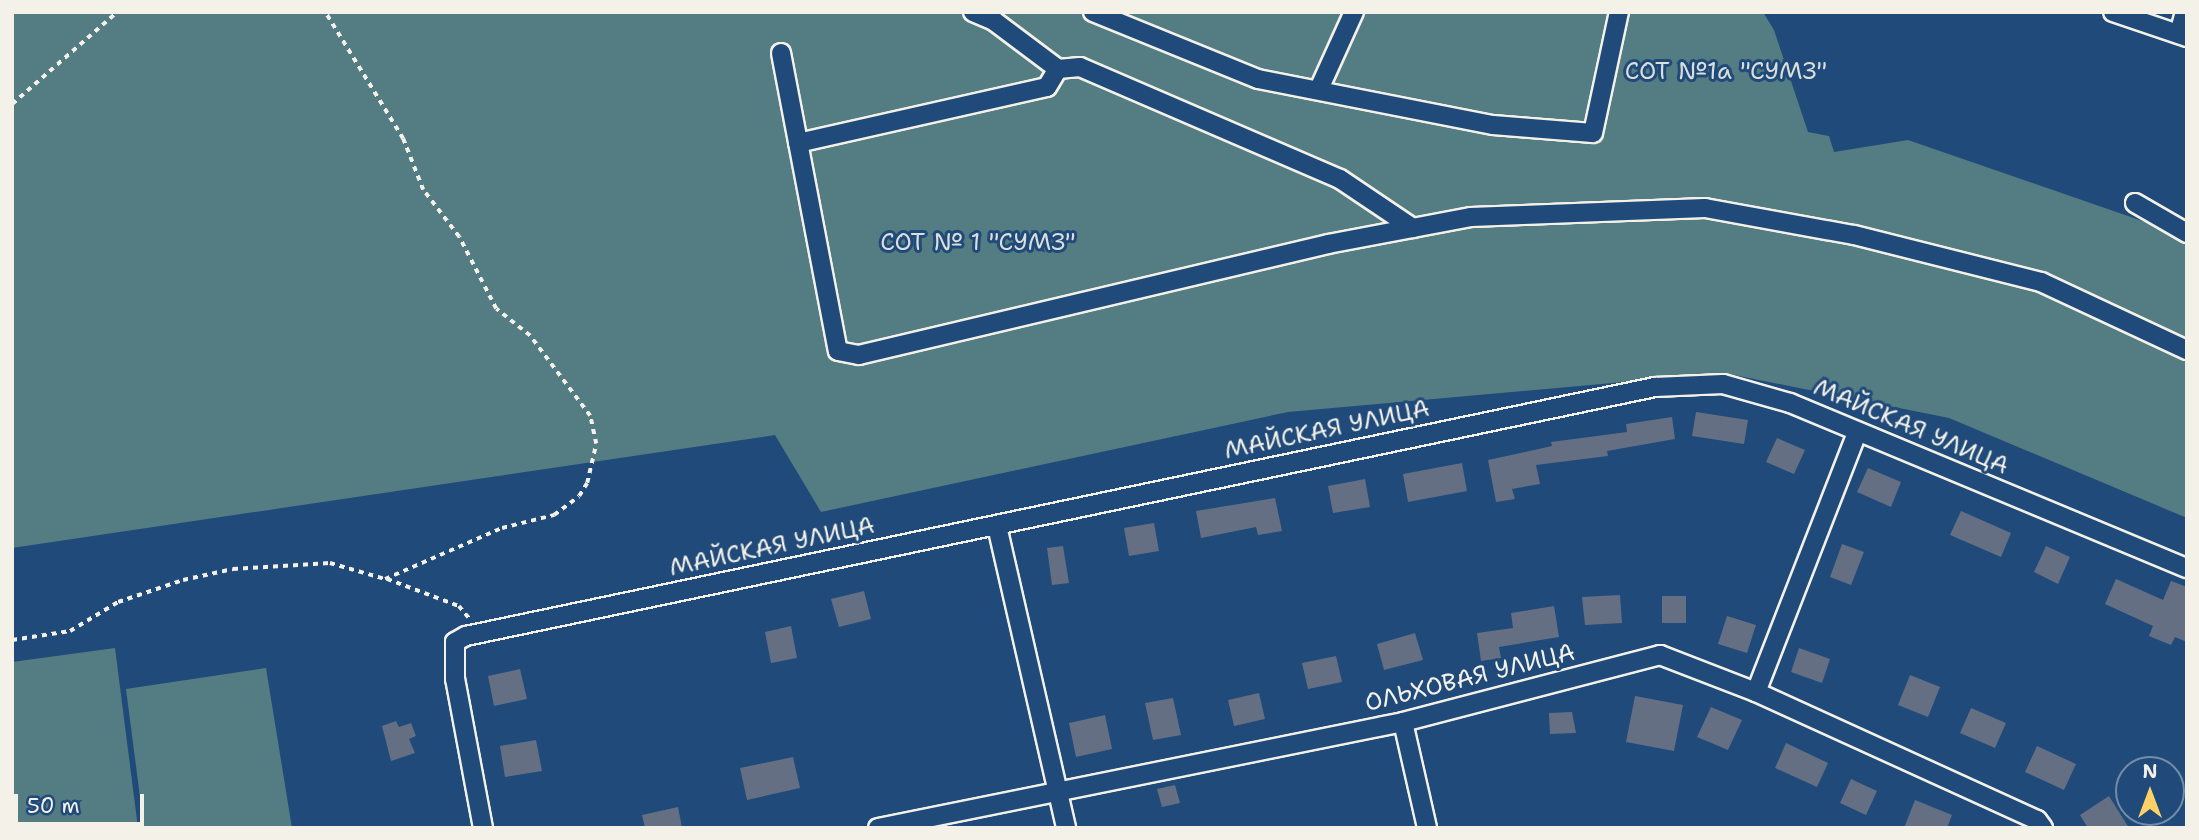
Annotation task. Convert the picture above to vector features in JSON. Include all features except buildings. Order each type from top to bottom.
[{"type":"street","points":[[973,12],[994,21],[1058,69],[1080,67],[1340,179],[1413,228]]},
{"type":"street","points":[[1093,12],[1258,79],[1493,125],[1593,133],[1619,12]]},
{"type":"street","points":[[1319,89],[1354,12]]},
{"type":"street","points":[[2113,12],[2183,35],[2185,12]]},
{"type":"street","points":[[781,53],[838,351],[859,355],[1328,244],[1471,217],[1705,208],[1854,235],[2041,282],[2187,350]]},
{"type":"street","points":[[798,143],[1047,87],[1058,69]]},
{"type":"street","points":[[2135,203],[2187,233]]},
{"type":"street","name":"МАЙСКАЯ УЛИЦА","points":[[483,828],[454,679],[455,642],[482,633],[1655,387],[1723,384],[1790,402],[1857,433],[2187,568]]},
{"type":"street","points":[[1756,692],[1857,433]]},
{"type":"street","points":[[997,526],[1066,828]]},
{"type":"street","name":"ОЛЬХОВАЯ УЛИЦА","points":[[878,828],[1403,722],[1660,655],[1756,692],[2037,820],[2043,828]]},
{"type":"street","points":[[1403,722],[1427,828]]},
{"type":"path","points":[[12,104],[117,12]]},
{"type":"path","points":[[326,12],[403,139],[423,190],[459,237],[496,309],[530,336],[570,386],[590,416],[596,444],[592,471],[579,496],[554,515],[502,528],[386,579]]},
{"type":"path","points":[[12,640],[70,631],[118,602],[183,580],[233,569],[331,563],[386,579],[458,606],[482,633]]},
{"type":"green space","points":[[12,12],[1763,12],[1774,30],[1808,132],[1829,136],[1834,152],[1908,140],[2151,224],[2187,244],[2187,518],[1949,418],[1724,373],[1288,412],[821,512],[775,435],[12,548]]},
{"type":"green space","points":[[115,648],[138,828],[12,828],[12,662]]},
{"type":"green space","points":[[266,668],[292,828],[144,828],[126,689]]},
{"type":"park label","name":"СОТ №1а \"СУМЗ\"","points":[[1726,72]]},
{"type":"park label","name":"СОТ № 1 \"СУМЗ\"","points":[[978,243]]}]
